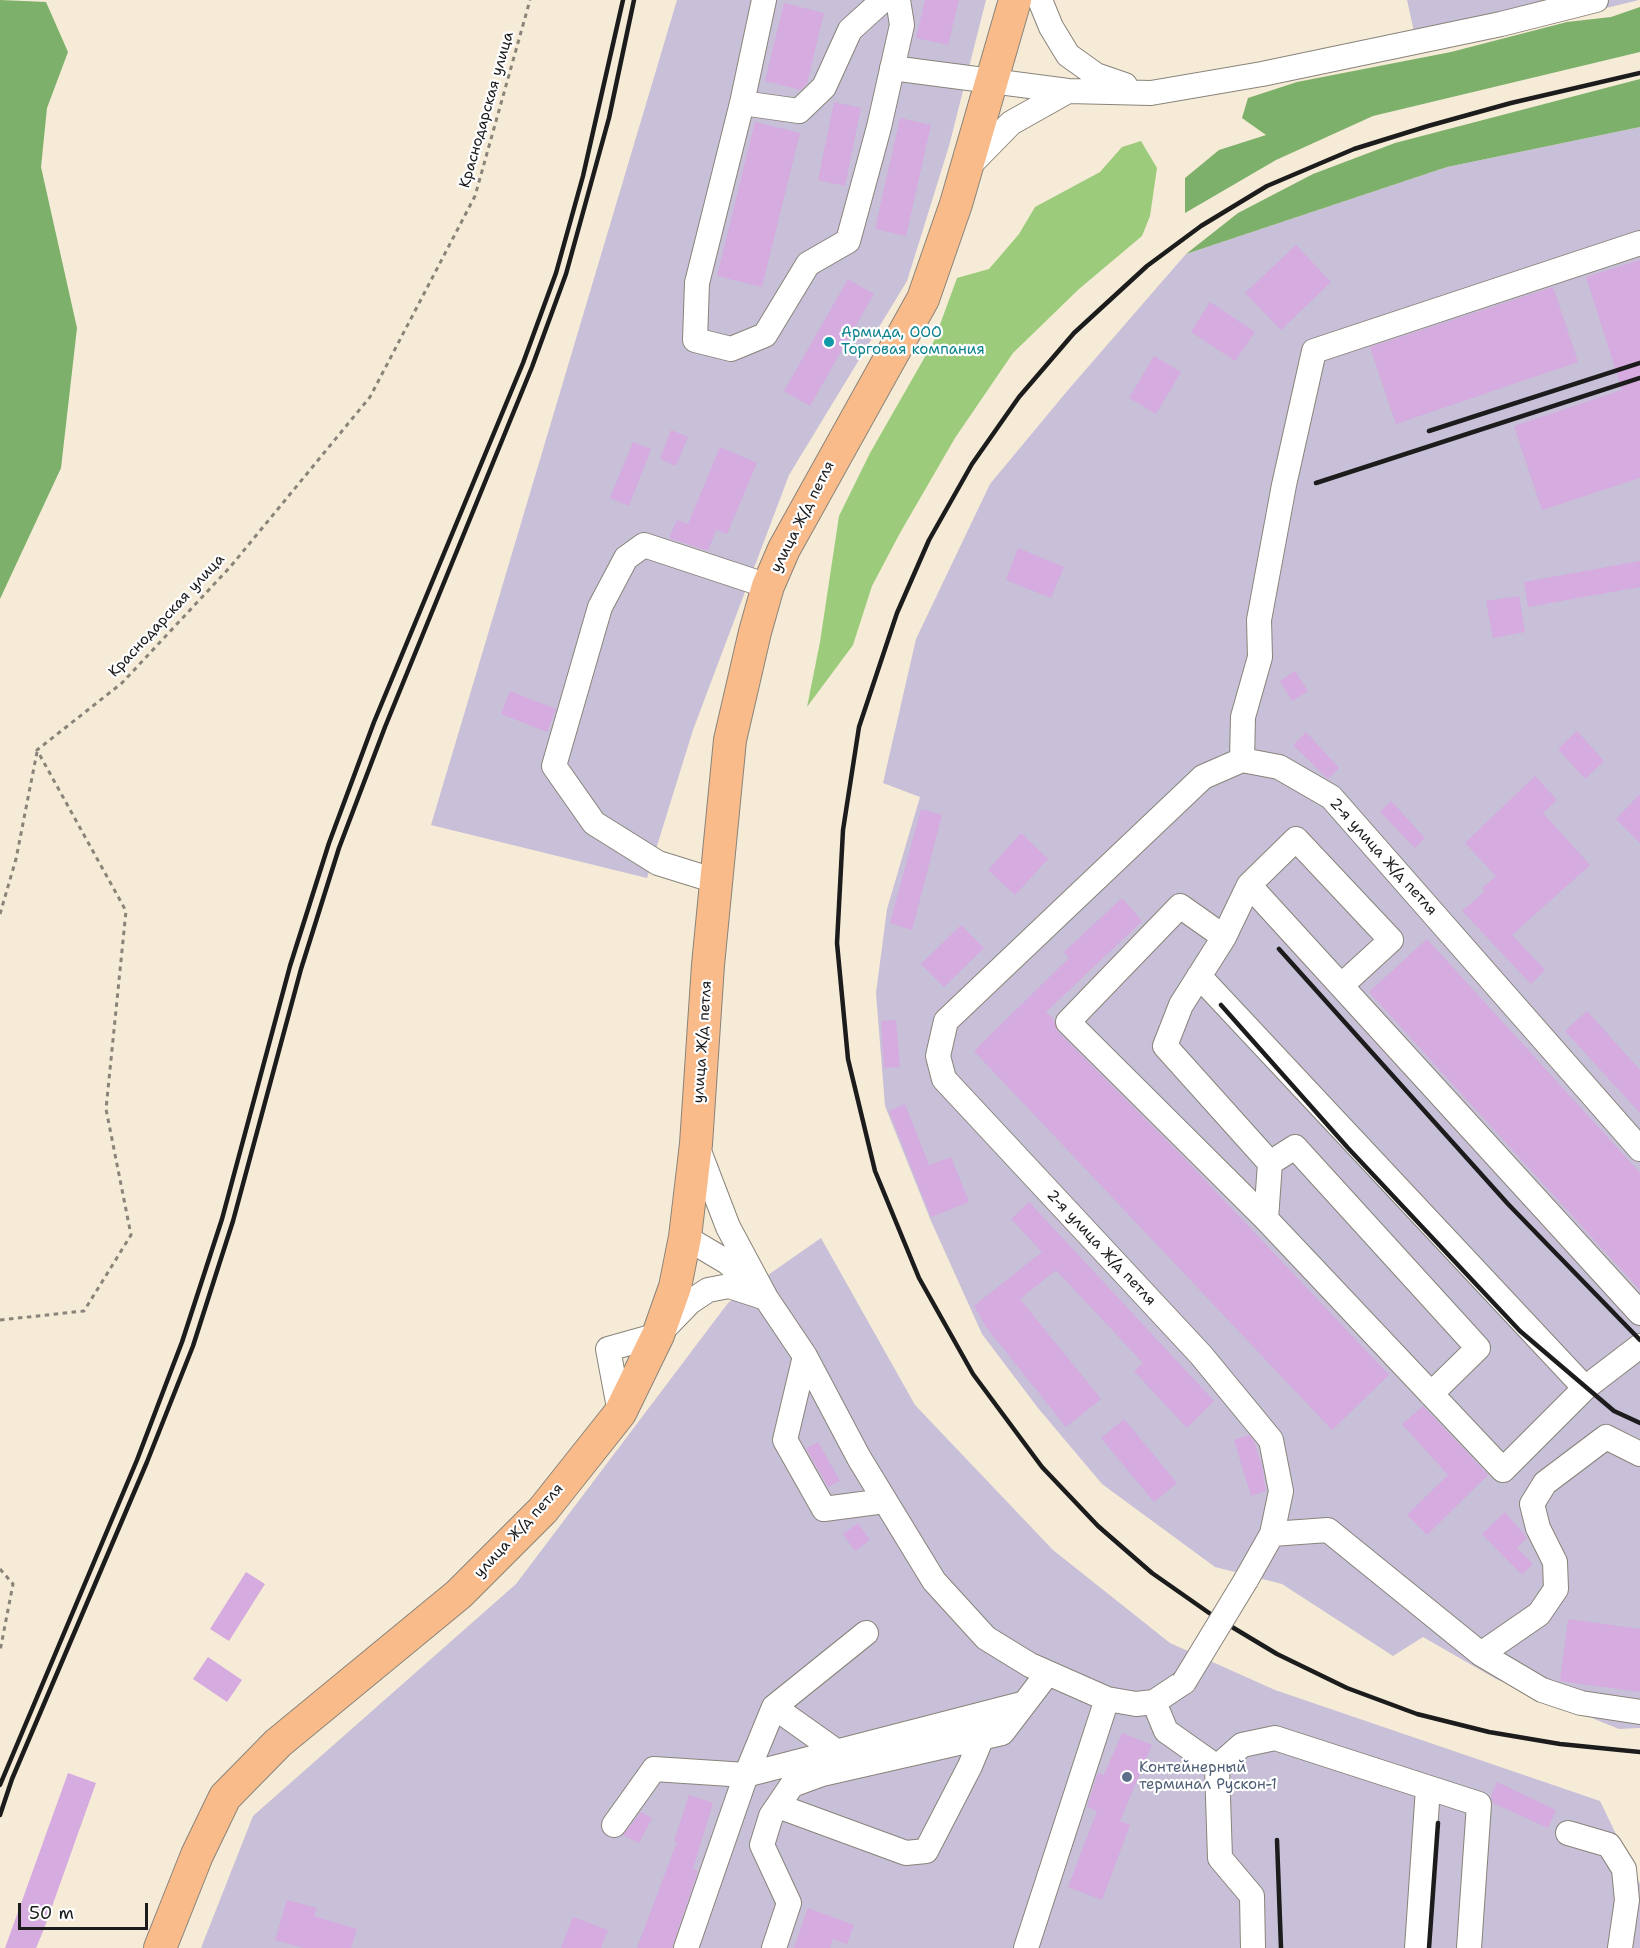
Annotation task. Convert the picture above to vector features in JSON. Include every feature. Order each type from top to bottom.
[{"type":"main road","name":"улица Ж/д петля","points":[[160,1948],[197,1855],[225,1797],[278,1743],[459,1594],[543,1510],[620,1413],[658,1335],[675,1287],[685,1237],[696,1144],[716,881],[730,740],[768,586],[784,549],[828,466],[879,381],[923,299],[967,168],[1015,0]]},
{"type":"street","points":[[764,0],[742,103],[697,283],[694,340],[731,349],[765,335],[808,264],[848,241],[902,25],[898,0]]},
{"type":"street","points":[[742,103],[799,111],[824,87],[850,30],[883,0]]},
{"type":"street","points":[[1040,0],[1050,27],[1068,55],[1096,75],[1150,93]]},
{"type":"street","points":[[892,68],[1068,91],[1150,93],[1262,74],[1501,24],[1596,0]]},
{"type":"street","points":[[967,168],[1011,123],[1068,91]]},
{"type":"street","points":[[1242,760],[1243,717],[1260,657],[1259,620],[1284,484],[1314,351],[1640,243]]},
{"type":"street","points":[[716,881],[658,863],[594,823],[554,766],[600,607],[626,558],[644,545],[768,586]]},
{"type":"street","name":"2-я улица Ж/д петля","points":[[1154,1702],[1184,1682],[1272,1534],[1281,1491],[1271,1440],[1201,1355],[944,1078],[938,1056],[946,1021],[1203,777],[1242,760],[1279,767],[1331,797],[1640,1149]]},
{"type":"street","points":[[1266,1219],[1270,1162],[1165,1046],[1181,1005],[1224,937],[1249,885],[1296,839],[1391,940],[1343,984]]},
{"type":"street","points":[[1249,885],[1343,984],[1640,1313]]},
{"type":"street","points":[[1224,937],[1180,906],[1068,1022],[1266,1219],[1503,1470],[1585,1388],[1640,1346]]},
{"type":"street","points":[[1199,976],[1585,1388]]},
{"type":"street","points":[[696,1144],[728,1227],[766,1298],[806,1356],[859,1458],[934,1581],[986,1638],[1047,1674],[1107,1699],[1136,1704],[1154,1702],[1166,1731],[1217,1767]]},
{"type":"street","points":[[1270,1162],[1295,1147],[1478,1348],[1431,1394]]},
{"type":"street","points":[[685,1237],[727,1262],[766,1298]]},
{"type":"street","points":[[658,1335],[690,1302],[708,1290],[729,1286],[766,1298]]},
{"type":"street","points":[[806,1356],[785,1440],[824,1509],[885,1501]]},
{"type":"street","points":[[1481,1654],[1539,1614],[1556,1589],[1555,1562],[1538,1528],[1532,1504],[1545,1483],[1606,1437],[1640,1454]]},
{"type":"street","points":[[1272,1534],[1328,1530],[1481,1654],[1542,1690],[1581,1703],[1640,1712]]},
{"type":"street","points":[[686,1948],[746,1775],[774,1707],[866,1633]]},
{"type":"street","points":[[774,1948],[789,1903],[762,1845],[771,1816],[792,1785],[822,1774],[1002,1733],[1047,1674]]},
{"type":"street","points":[[1026,1948],[1107,1699]]},
{"type":"street","points":[[614,1825],[654,1770],[746,1775],[1025,1703]]},
{"type":"street","points":[[774,1707],[836,1751]]},
{"type":"street","points":[[778,1806],[906,1853],[926,1851],[970,1766],[982,1737]]},
{"type":"street","points":[[1217,1767],[1242,1746],[1275,1738],[1479,1804],[1469,1948]]},
{"type":"street","points":[[1217,1767],[1220,1858],[1252,1896],[1253,1948]]},
{"type":"street","points":[[1417,1948],[1428,1788]]},
{"type":"street","points":[[1568,1833],[1609,1845],[1624,1869],[1627,1900],[1620,1948]]},
{"type":"path","name":"Краснодарская улица","points":[[37,750],[122,683],[231,566],[370,397],[475,196],[530,0]]},
{"type":"path","points":[[0,914],[16,859],[37,750]]},
{"type":"path","points":[[0,1320],[84,1311],[131,1235],[106,1109],[126,911],[37,750]]},
{"type":"path","points":[[0,1569],[13,1584],[0,1651]]},
{"type":"shaded area","points":[[677,0],[986,0],[949,146],[907,281],[789,475],[693,730],[647,878],[431,825]]},
{"type":"shaded area","points":[[1407,0],[1639,0],[1419,54]]},
{"type":"shaded area","points":[[1640,127],[1640,1728],[1619,1729],[1496,1679],[1423,1637],[1393,1656],[1282,1584],[1215,1567],[1102,1484],[1038,1408],[982,1334],[931,1221],[885,1106],[876,993],[887,909],[920,797],[883,783],[916,639],[990,484],[1186,254],[1447,167]]},
{"type":"shaded area","points":[[821,1238],[915,1405],[1053,1550],[1170,1643],[1275,1690],[1600,1801],[1640,1884],[1640,1948],[201,1948],[253,1816],[516,1584],[728,1303]]},
{"type":"green space","points":[[0,0],[46,2],[68,52],[47,108],[41,167],[77,328],[61,468],[0,599]]},
{"type":"green space","points":[[1640,7],[1640,52],[1373,116],[1276,160],[1185,213],[1185,178],[1219,150],[1266,135],[1242,118],[1248,98],[1297,82],[1451,52],[1567,22],[1611,17]]},
{"type":"green space","points":[[1640,79],[1640,127],[1447,167],[1186,254],[1238,213],[1313,174],[1395,143]]},
{"type":"green space","points":[[1141,141],[1157,168],[1150,216],[1142,236],[1079,289],[1013,353],[955,438],[900,533],[872,586],[853,645],[807,707],[820,642],[839,516],[870,453],[934,341],[957,278],[989,269],[1019,234],[1035,207],[1100,172],[1122,147]]},
{"type":"building","points":[[925,0],[959,0],[948,45],[916,38]]},
{"type":"building","points":[[784,3],[824,13],[807,84],[801,90],[765,81]]},
{"type":"building","points":[[834,102],[861,108],[845,186],[818,180]]},
{"type":"building","points":[[900,118],[931,125],[906,236],[875,229]]},
{"type":"building","points":[[755,122],[800,133],[762,287],[717,276]]},
{"type":"building","points":[[1296,245],[1331,282],[1281,330],[1245,293]]},
{"type":"building","points":[[1640,260],[1640,478],[1542,510],[1514,426],[1622,390],[1586,277]]},
{"type":"building","name":"Армида, ООО Торговая компания","points":[[848,279],[874,294],[810,406],[784,391]]},
{"type":"building","points":[[1553,287],[1578,362],[1396,424],[1370,347]]},
{"type":"building","points":[[1210,302],[1255,332],[1235,361],[1191,332]]},
{"type":"building","points":[[1154,356],[1181,372],[1156,414],[1129,398]]},
{"type":"building","points":[[671,430],[688,437],[676,466],[660,459]]},
{"type":"building","points":[[633,442],[651,449],[629,506],[610,498]]},
{"type":"building","points":[[720,447],[757,463],[727,534],[716,530],[708,551],[669,538],[677,520],[688,524]]},
{"type":"building","points":[[1018,548],[1064,567],[1051,598],[1006,580]]},
{"type":"building","points":[[1640,561],[1640,587],[1528,607],[1524,582]]},
{"type":"building","points":[[1519,596],[1525,632],[1493,638],[1486,601]]},
{"type":"building","points":[[1295,671],[1308,691],[1292,701],[1280,681]]},
{"type":"building","points":[[510,691],[556,709],[547,732],[501,714]]},
{"type":"building","points":[[1577,731],[1604,761],[1585,779],[1558,749]]},
{"type":"building","points":[[1306,732],[1339,768],[1328,779],[1293,745]]},
{"type":"building","points":[[1535,776],[1557,800],[1543,813],[1590,865],[1512,935],[1545,970],[1531,984],[1462,911],[1485,891],[1482,888],[1496,876],[1465,843]]},
{"type":"building","points":[[1640,794],[1640,843],[1616,819]]},
{"type":"building","points":[[1391,801],[1425,838],[1415,848],[1380,812]]},
{"type":"building","points":[[921,809],[942,815],[912,930],[890,923]]},
{"type":"building","points":[[1021,833],[1048,859],[1015,895],[988,870]]},
{"type":"building","points":[[1122,898],[1142,921],[1046,1012],[1054,1020],[1058,1032],[1180,1154],[1389,1375],[1332,1430],[974,1051],[1069,958],[1064,952]]},
{"type":"building","points":[[961,925],[984,948],[944,987],[921,964]]},
{"type":"building","points":[[1427,939],[1640,1173],[1640,1290],[1369,992]]},
{"type":"building","points":[[1587,1011],[1640,1070],[1640,1113],[1565,1031]]},
{"type":"building","points":[[896,1020],[900,1067],[884,1068],[881,1021]]},
{"type":"building","points":[[905,1104],[929,1165],[951,1157],[969,1202],[931,1217],[889,1111]]},
{"type":"building","points":[[1029,1202],[1214,1401],[1187,1428],[1134,1371],[1143,1363],[1056,1270],[1020,1299],[1101,1399],[1066,1427],[986,1327],[974,1306],[1042,1252],[1011,1219]]},
{"type":"building","points":[[1423,1406],[1488,1475],[1427,1535],[1407,1515],[1448,1475],[1402,1424]]},
{"type":"building","points":[[1124,1419],[1177,1483],[1154,1502],[1101,1438]]},
{"type":"building","points":[[1249,1435],[1254,1441],[1262,1466],[1266,1491],[1251,1496],[1234,1440]]},
{"type":"building","points":[[818,1442],[840,1481],[828,1487],[806,1448]]},
{"type":"building","points":[[1505,1512],[1527,1538],[1517,1548],[1533,1564],[1522,1575],[1482,1534]]},
{"type":"building","points":[[858,1523],[870,1540],[855,1551],[843,1534]]},
{"type":"building","points":[[246,1572],[265,1584],[229,1641],[210,1629]]},
{"type":"building","points":[[1568,1619],[1640,1629],[1640,1692],[1560,1681]]},
{"type":"building","points":[[208,1657],[242,1680],[227,1702],[193,1679]]},
{"type":"building","points":[[1122,1733],[1152,1745],[1120,1821],[1130,1825],[1102,1900],[1068,1887],[1097,1811],[1087,1807],[1098,1773],[1104,1775]]},
{"type":"building","points":[[68,1773],[96,1783],[44,1929],[36,1948],[5,1948]]},
{"type":"building","points":[[1497,1782],[1556,1810],[1548,1828],[1493,1803],[1491,1796]]},
{"type":"building","points":[[689,1795],[713,1803],[693,1869],[698,1871],[672,1948],[637,1948],[677,1842],[674,1841]]},
{"type":"building","points":[[641,1812],[652,1818],[639,1843],[623,1835]]},
{"type":"building","points":[[287,1900],[317,1908],[314,1916],[357,1929],[351,1948],[304,1948],[275,1940]]},
{"type":"building","points":[[808,1908],[854,1925],[847,1944],[833,1939],[830,1948],[794,1948]]},
{"type":"building","points":[[573,1917],[608,1930],[601,1948],[561,1948]]},
{"type":"railway","points":[[0,1785],[137,1460],[182,1342],[222,1219],[290,966],[329,843],[374,722],[523,363],[556,273],[583,176],[623,0]]},
{"type":"railway","points":[[0,1815],[12,1779],[147,1462],[193,1346],[233,1221],[301,969],[339,848],[385,727],[532,367],[566,274],[609,118],[634,0]]},
{"type":"railway","points":[[1640,73],[1511,103],[1428,126],[1354,149],[1267,186],[1201,226],[1147,266],[1074,333],[1019,397],[972,464],[929,540],[897,613],[859,727],[843,830],[837,943],[848,1059],[875,1171],[919,1278],[973,1374],[1042,1467],[1098,1526],[1152,1573],[1212,1615],[1277,1654],[1347,1688],[1417,1714],[1489,1732],[1560,1744],[1640,1752]]},
{"type":"railway","points":[[1429,431],[1640,363]]},
{"type":"railway","points":[[1316,483],[1640,378]]},
{"type":"railway","points":[[1279,949],[1508,1204],[1640,1340]]},
{"type":"railway","points":[[1221,1005],[1348,1148],[1520,1331],[1614,1411],[1640,1423]]},
{"type":"railway","points":[[1429,1948],[1438,1823]]},
{"type":"railway","points":[[1277,1840],[1281,1948]]},
{"type":"place","name":"Армида, ООО Торговая компания","points":[[829,342]]},
{"type":"place","name":"Контейнерный терминал Рускон-1","points":[[1127,1777]]}]
